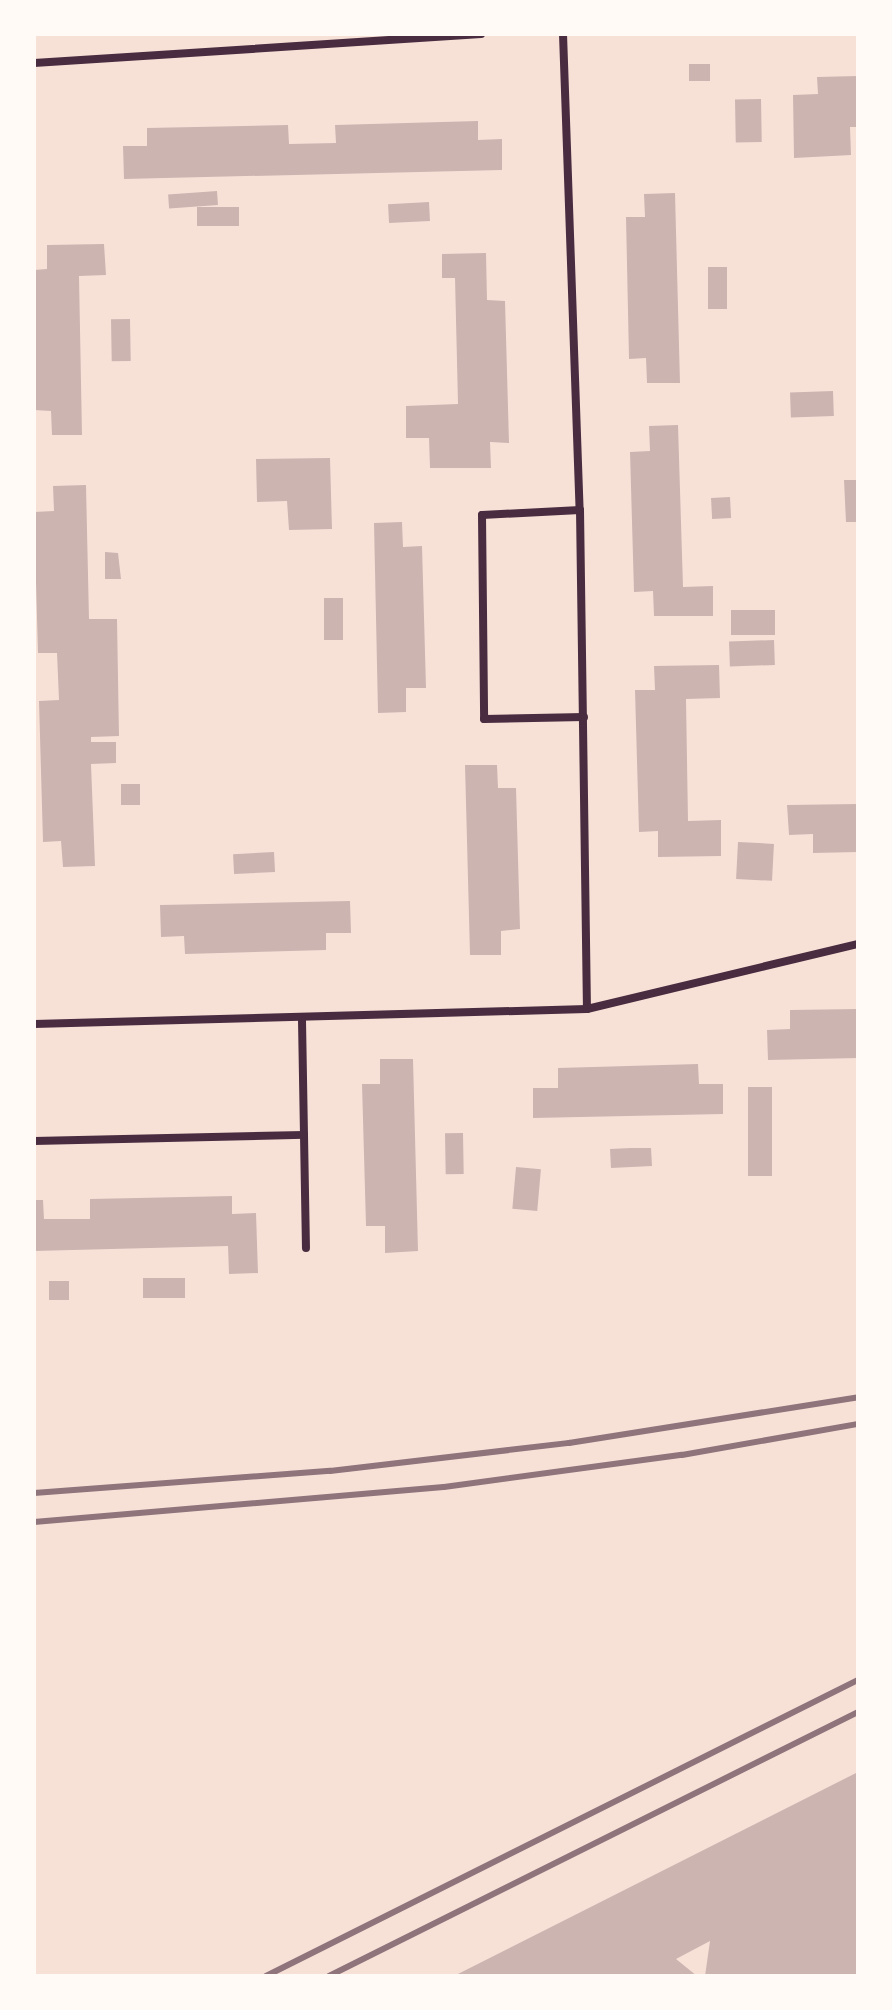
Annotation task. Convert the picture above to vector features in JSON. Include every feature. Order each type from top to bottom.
[{"type":"street","points":[[34,63],[481,34]]},
{"type":"street","points":[[563,34],[580,510],[587,1009]]},
{"type":"street","points":[[580,510],[482,515],[484,719],[584,717]]},
{"type":"street","points":[[34,1024],[587,1009],[858,944]]},
{"type":"street","points":[[302,1017],[306,1248]]},
{"type":"street","points":[[34,1141],[304,1135]]},
{"type":"building","points":[[689,64],[710,64],[710,81],[689,81]]},
{"type":"building","points":[[858,76],[858,127],[850,127],[851,155],[794,158],[793,95],[818,94],[817,77]]},
{"type":"building","points":[[735,99],[761,99],[762,142],[736,142]]},
{"type":"building","points":[[478,121],[478,140],[502,139],[502,170],[124,179],[123,146],[147,146],[147,128],[288,125],[289,144],[336,143],[335,125]]},
{"type":"building","points":[[217,191],[218,205],[169,208],[168,194]]},
{"type":"building","points":[[675,193],[680,383],[647,383],[646,358],[629,359],[626,217],[645,217],[644,194]]},
{"type":"building","points":[[429,202],[430,221],[389,223],[388,204]]},
{"type":"building","points":[[197,207],[239,207],[239,226],[197,226]]},
{"type":"building","points":[[104,244],[106,275],[79,276],[82,435],[52,435],[51,411],[34,410],[34,270],[47,269],[47,245]]},
{"type":"building","points":[[486,253],[487,300],[505,301],[509,443],[490,442],[491,468],[430,468],[429,438],[406,438],[406,406],[458,404],[455,278],[442,278],[442,254]]},
{"type":"building","points":[[708,267],[727,267],[727,309],[708,309]]},
{"type":"building","points":[[111,319],[130,319],[131,361],[112,361]]},
{"type":"building","points":[[833,391],[834,416],[791,417],[790,393]]},
{"type":"building","points":[[678,425],[683,587],[713,586],[713,616],[654,616],[653,591],[634,592],[630,452],[650,451],[649,426]]},
{"type":"building","points":[[330,458],[332,529],[289,530],[287,501],[257,502],[256,459]]},
{"type":"building","points":[[844,480],[858,480],[858,522],[846,522]]},
{"type":"building","points":[[86,485],[89,619],[117,619],[119,736],[91,737],[91,742],[116,742],[116,763],[91,764],[95,866],[63,867],[61,841],[43,842],[39,701],[59,700],[57,653],[38,653],[34,512],[54,511],[53,486]]},
{"type":"building","points":[[730,497],[731,518],[712,519],[711,498]]},
{"type":"building","points":[[402,522],[403,547],[422,546],[426,688],[406,688],[406,712],[378,713],[374,523]]},
{"type":"building","points":[[105,552],[118,553],[121,579],[105,579]]},
{"type":"building","points":[[324,598],[343,598],[343,640],[324,640]]},
{"type":"building","points":[[731,610],[775,610],[775,635],[731,635]]},
{"type":"building","points":[[774,640],[775,665],[730,667],[729,642]]},
{"type":"building","points":[[719,665],[720,698],[686,699],[688,821],[721,820],[721,856],[658,857],[658,831],[639,832],[635,690],[655,690],[654,666]]},
{"type":"building","points":[[465,765],[497,765],[498,788],[516,788],[520,929],[501,931],[501,955],[470,955]]},
{"type":"building","points":[[121,784],[140,784],[140,805],[121,805]]},
{"type":"building","points":[[858,804],[858,852],[813,853],[813,834],[789,835],[787,805]]},
{"type":"building","points":[[738,842],[774,844],[772,881],[736,879]]},
{"type":"building","points":[[274,852],[275,872],[234,874],[233,854]]},
{"type":"building","points":[[350,901],[351,933],[326,933],[326,950],[185,954],[184,936],[161,937],[160,905]]},
{"type":"building","points":[[858,1009],[858,1058],[768,1060],[767,1030],[790,1029],[790,1010]]},
{"type":"building","points":[[380,1059],[413,1059],[418,1251],[385,1253],[385,1226],[366,1226],[362,1084],[380,1084]]},
{"type":"building","points":[[698,1064],[699,1084],[723,1084],[723,1114],[533,1118],[533,1088],[558,1088],[558,1068]]},
{"type":"building","points":[[748,1087],[772,1087],[772,1176],[748,1176]]},
{"type":"building","points":[[445,1133],[463,1133],[464,1174],[446,1174]]},
{"type":"building","points":[[651,1148],[652,1166],[611,1168],[610,1149]]},
{"type":"building","points":[[516,1167],[541,1169],[537,1211],[512,1209]]},
{"type":"building","points":[[232,1196],[232,1214],[256,1213],[258,1273],[229,1274],[228,1246],[34,1251],[34,1200],[43,1200],[44,1219],[90,1219],[90,1199]]},
{"type":"building","points":[[143,1278],[185,1278],[185,1298],[143,1298]]},
{"type":"building","points":[[49,1281],[69,1281],[69,1300],[49,1300]]},
{"type":"building","points":[[858,1772],[858,1976],[705,1976],[710,1941],[676,1959],[697,1976],[454,1976]]},
{"type":"railway","points":[[34,1493],[330,1471],[569,1443],[858,1397]]},
{"type":"railway","points":[[34,1522],[444,1487],[682,1455],[858,1424]]},
{"type":"railway","points":[[266,1976],[858,1680]]},
{"type":"railway","points":[[329,1976],[858,1712]]}]
